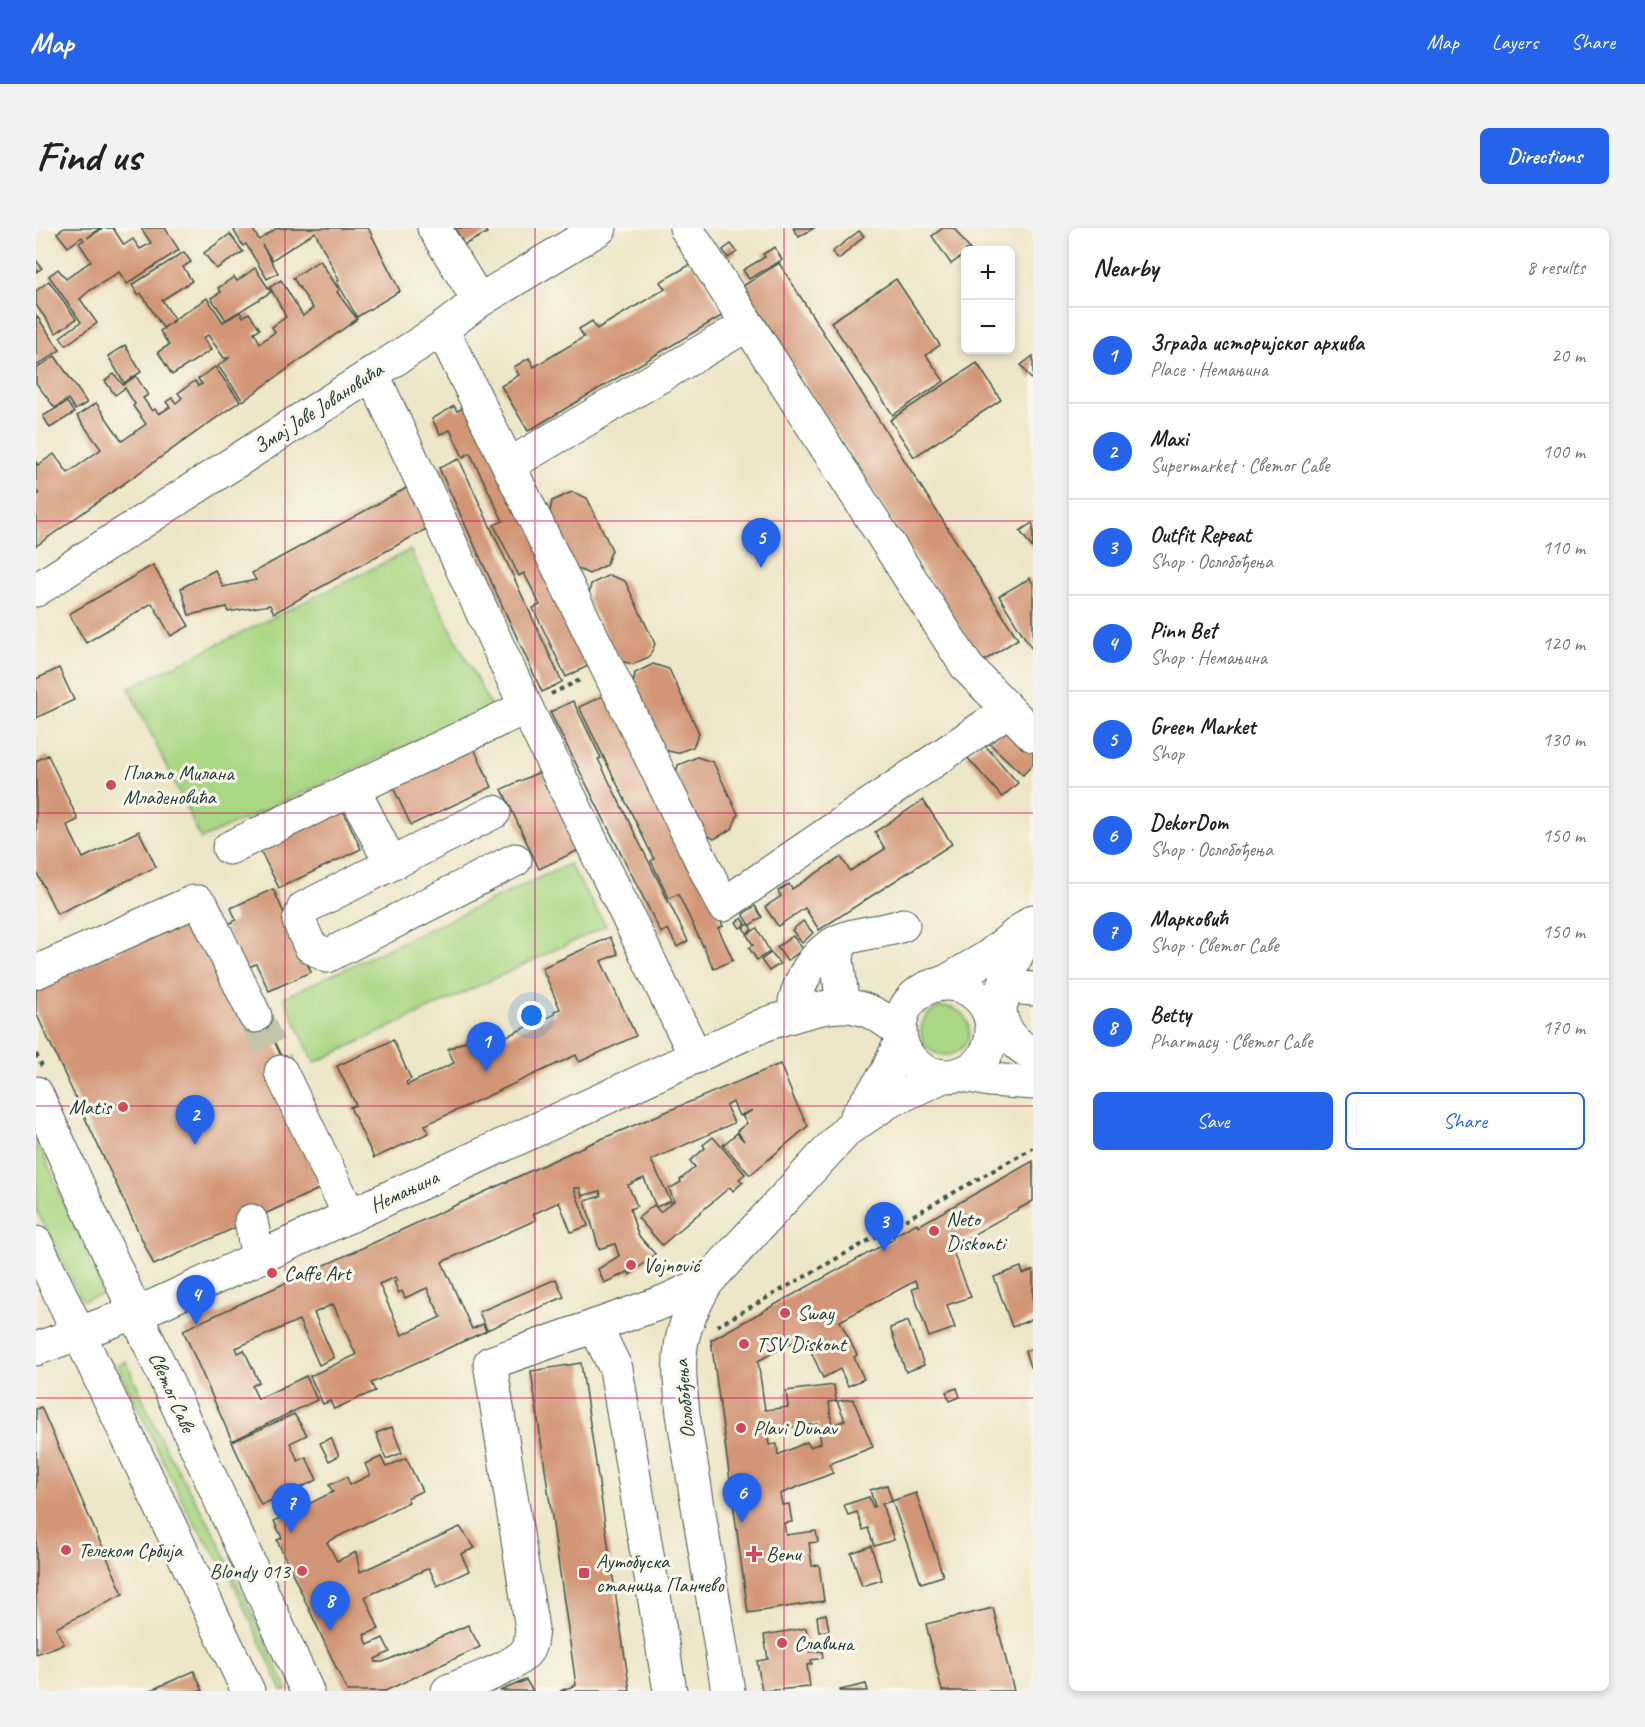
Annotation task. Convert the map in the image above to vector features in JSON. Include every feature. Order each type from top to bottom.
[{"type":"street","points":[[434,228],[479,301]]},
{"type":"street","name":"Змај Јове Јовановића","points":[[36,590],[442,329],[479,301],[600,228]]},
{"type":"street","points":[[686,228],[967,667],[1007,711],[1033,735]]},
{"type":"street","points":[[509,465],[747,325]]},
{"type":"street","points":[[442,329],[723,905],[1007,711]]},
{"type":"street","points":[[372,373],[526,707],[696,1057]]},
{"type":"street","points":[[229,848],[526,707]]},
{"type":"street","points":[[353,789],[391,864]]},
{"type":"street","points":[[494,812],[304,908],[299,921],[309,946],[327,956],[515,860]]},
{"type":"street","points":[[36,972],[193,902],[198,902],[203,907],[255,1016]]},
{"type":"street","points":[[848,1129],[886,1074],[900,1036],[901,1018],[907,1006],[932,988],[988,957],[1033,921]]},
{"type":"street","points":[[951,1075],[973,1066],[985,1055],[1008,973],[1033,921]]},
{"type":"street","points":[[795,1001],[807,968],[821,951],[855,935],[903,925]]},
{"type":"street","points":[[840,941],[837,959],[841,990]]},
{"type":"street","points":[[768,1023],[795,1001],[812,994],[841,990],[959,986],[975,994],[986,1007],[992,1028],[1020,1059],[1033,1067]]},
{"type":"street","points":[[1033,989],[1011,987],[1007,991],[999,1016],[1001,1024],[1016,1042],[1033,1054]]},
{"type":"street","points":[[768,1023],[847,1005],[864,1008],[882,1016],[900,1036],[908,1056],[919,1067],[951,1075],[1033,1083]]},
{"type":"street","name":"Немањина","points":[[36,1349],[136,1312],[258,1258],[768,1023]]},
{"type":"street","points":[[281,1072],[350,1216]]},
{"type":"street","name":"Ослобођења","points":[[728,1691],[683,1414],[679,1373],[681,1339],[691,1310],[707,1282],[848,1129],[888,1102],[951,1075]]},
{"type":"street","name":"Светог Саве","points":[[36,1093],[307,1691]]},
{"type":"street","points":[[251,1221],[258,1258]]},
{"type":"street","points":[[36,1244],[248,1691]]},
{"type":"street","points":[[448,1691],[510,1664],[526,1652],[531,1641],[532,1629],[490,1363],[666,1301],[707,1282]]},
{"type":"street","points":[[595,1326],[616,1369],[670,1691]]},
{"type":"path","points":[[526,707],[607,666]]},
{"type":"path","points":[[712,1329],[1033,1149]]},
{"type":"green space","points":[[410,550],[491,707],[201,839],[129,688]]},
{"type":"green space","points":[[569,864],[606,926],[314,1063],[284,997]]},
{"type":"green space","points":[[945,1007],[962,1014],[969,1031],[962,1048],[945,1055],[928,1048],[921,1031],[928,1014]]},
{"type":"green space","points":[[36,1137],[103,1295],[83,1300],[36,1209]]},
{"type":"green space","points":[[126,1361],[163,1444],[214,1532],[288,1691],[282,1691],[231,1578],[190,1517],[118,1366]]},
{"type":"building","points":[[64,228],[100,228],[87,238],[103,228],[113,228],[124,245],[133,239],[140,249],[151,243],[141,228],[165,228],[179,250],[127,284],[119,272],[89,291],[80,299],[97,323],[66,345],[60,337],[81,322],[49,276],[58,269],[66,279],[91,261],[79,243],[84,240],[82,237],[68,247],[57,233]]},
{"type":"building","points":[[238,228],[252,228],[259,240],[277,228],[368,228],[400,291],[357,317],[337,282],[339,280],[315,232],[272,260],[262,245],[278,273],[267,279],[246,244],[243,246],[234,231]]},
{"type":"building","points":[[455,228],[484,228],[487,233],[464,245]]},
{"type":"building","points":[[793,228],[814,228],[799,237]]},
{"type":"building","points":[[943,228],[954,228],[967,246],[961,246],[961,257],[951,264],[932,236]]},
{"type":"building","points":[[859,231],[864,236],[839,259],[832,252]]},
{"type":"building","points":[[230,234],[243,252],[216,269],[204,253]]},
{"type":"building","points":[[731,244],[737,252],[728,258],[723,250]]},
{"type":"building","points":[[775,247],[782,260],[749,279],[743,270],[765,257],[763,254]]},
{"type":"building","points":[[184,252],[191,262],[183,267],[192,281],[162,300],[175,320],[163,328],[141,293],[138,295],[132,285]]},
{"type":"building","points":[[36,260],[42,268],[36,272]]},
{"type":"building","points":[[320,260],[339,290],[337,292],[357,319],[243,401],[218,366],[229,358],[224,358],[208,335],[203,338],[211,350],[172,375],[158,352],[169,345],[160,331],[176,318],[207,298],[223,322],[240,312],[243,317],[249,313],[260,329],[254,332],[260,343],[275,332],[272,327],[286,317],[270,287],[281,280],[303,316],[313,308],[293,278]]},
{"type":"building","points":[[693,263],[723,315],[528,431],[501,386],[519,375],[514,367],[529,358],[534,367],[584,337],[579,329],[592,321],[597,329],[665,289],[660,282]]},
{"type":"building","points":[[779,263],[1018,639],[982,662],[743,286]]},
{"type":"building","points":[[255,268],[271,292],[226,320],[211,298],[221,292],[218,288],[234,277],[237,281]]},
{"type":"building","points":[[896,279],[940,345],[926,355],[944,381],[893,415],[831,322]]},
{"type":"building","points":[[49,281],[76,319],[56,333],[36,305],[36,291]]},
{"type":"building","points":[[36,315],[60,350],[36,366]]},
{"type":"building","points":[[125,345],[141,372],[124,383],[108,356]]},
{"type":"building","points":[[55,356],[87,403],[75,410],[68,399],[55,408],[36,383],[36,369]]},
{"type":"building","points":[[1033,356],[1033,378],[1031,379],[1021,365]]},
{"type":"building","points":[[977,363],[1001,400],[914,457],[890,420]]},
{"type":"building","points":[[215,367],[240,401],[36,546],[36,496],[39,494],[36,490],[36,462],[38,465],[54,454],[68,473],[101,449],[77,416],[96,403],[122,441],[146,424],[133,406],[135,404],[125,388],[115,395],[105,381],[114,374],[123,385],[136,376],[148,395],[143,398],[152,411],[155,409],[159,414],[170,407],[166,402],[172,398],[176,403],[182,398],[178,393],[195,381],[198,386],[202,384],[198,379]]},
{"type":"building","points":[[67,402],[74,413],[50,428],[43,416]]},
{"type":"building","points":[[454,406],[457,411],[469,406],[596,662],[566,677],[533,608],[540,605],[524,573],[519,576],[494,525],[503,521],[470,453],[463,457],[450,430],[440,434],[432,419]]},
{"type":"building","points":[[459,459],[562,682],[542,692],[439,468]]},
{"type":"building","points":[[408,487],[430,527],[274,613],[270,605],[228,612],[227,607],[189,615],[181,588],[215,570],[223,587],[256,580],[252,573]]},
{"type":"building","points":[[572,492],[587,498],[612,550],[606,565],[589,574],[574,567],[549,516],[552,501]]},
{"type":"building","points":[[1032,523],[1033,525],[1033,549],[1020,531]]},
{"type":"building","points":[[153,565],[189,626],[171,636],[152,603],[86,643],[69,614]]},
{"type":"building","points":[[609,575],[625,581],[655,644],[649,657],[633,664],[620,661],[588,599],[591,584]]},
{"type":"building","points":[[1030,578],[1033,584],[1033,651],[999,596]]},
{"type":"building","points":[[653,664],[669,669],[699,733],[693,747],[677,753],[664,750],[632,688],[635,673]]},
{"type":"building","points":[[59,668],[74,700],[36,718],[36,679]]},
{"type":"building","points":[[611,692],[723,926],[718,928],[733,960],[714,969],[678,894],[669,898],[651,861],[654,859],[579,707]]},
{"type":"building","points":[[573,701],[601,758],[598,759],[688,941],[677,947],[668,929],[661,933],[550,712]]},
{"type":"building","points":[[1005,726],[1033,752],[1033,764],[1023,775],[989,743]]},
{"type":"building","points":[[982,742],[1018,783],[1002,797],[966,756]]},
{"type":"building","points":[[472,744],[492,787],[411,825],[391,783]]},
{"type":"building","points":[[48,755],[78,820],[67,825],[83,858],[139,831],[156,867],[57,914],[36,871],[36,761]]},
{"type":"building","points":[[697,757],[713,762],[738,814],[732,829],[714,839],[700,831],[675,780],[678,765]]},
{"type":"building","points":[[544,770],[581,849],[539,869],[502,789]]},
{"type":"building","points":[[923,800],[952,844],[819,930],[805,908],[778,926],[765,907],[781,896],[778,891],[789,884],[792,889],[841,857],[850,871],[885,849],[875,832]]},
{"type":"building","points":[[341,806],[361,849],[279,888],[258,846]]},
{"type":"building","points":[[273,889],[311,972],[269,991],[256,964],[244,969],[225,926],[236,920],[231,908]]},
{"type":"building","points":[[755,906],[762,917],[750,925],[743,914]]},
{"type":"building","points":[[194,916],[261,1013],[287,1069],[321,1188],[154,1265],[36,1013],[36,989]]},
{"type":"building","points":[[742,918],[746,924],[740,928],[736,922]]},
{"type":"building","points":[[803,921],[813,933],[802,943],[792,930]]},
{"type":"building","points":[[749,924],[752,930],[747,933],[743,928]]},
{"type":"building","points":[[757,928],[770,952],[757,960],[749,948],[753,945],[747,935]]},
{"type":"building","points":[[793,936],[803,949],[787,961],[777,947]]},
{"type":"building","points":[[610,937],[618,954],[601,961],[636,1036],[579,1062],[576,1055],[425,1125],[429,1133],[374,1158],[350,1107],[356,1105],[337,1066],[393,1040],[411,1079],[406,1082],[407,1085],[454,1063],[448,1049],[500,1025],[505,1037],[555,1014],[554,1011],[560,1009],[542,968]]},
{"type":"building","points":[[771,953],[780,964],[769,971],[761,960]]},
{"type":"building","points":[[780,1064],[808,1126],[750,1175],[723,1145],[737,1133],[744,1141],[737,1131],[747,1123],[742,1116],[753,1110],[739,1116],[733,1102],[726,1106],[734,1123],[651,1160],[671,1201],[656,1207],[644,1178],[628,1185],[637,1206],[630,1209],[638,1235],[655,1254],[630,1275],[628,1272],[604,1283],[598,1269],[619,1256],[615,1244],[599,1249],[585,1201],[601,1196],[600,1191],[582,1196],[580,1188],[574,1188],[588,1226],[571,1232],[559,1202],[533,1214],[536,1220],[442,1262],[472,1329],[483,1324],[486,1331],[371,1383],[375,1391],[334,1409],[330,1401],[323,1404],[310,1376],[356,1355],[333,1304],[314,1313],[334,1358],[319,1365],[299,1320],[236,1348],[238,1353],[244,1350],[259,1382],[252,1386],[258,1399],[306,1376],[317,1400],[232,1441],[183,1330],[587,1145]],"holes":[[[396,1277],[398,1281],[394,1282],[399,1293],[402,1291],[405,1298],[427,1288],[441,1317],[402,1335],[379,1284]]]},
{"type":"building","points":[[713,1137],[745,1174],[739,1179],[743,1182],[733,1191],[730,1187],[662,1245],[638,1218],[654,1205],[660,1212],[674,1201],[669,1189],[681,1182],[680,1180],[695,1167],[690,1161],[705,1148],[703,1145]]},
{"type":"building","points":[[1033,1161],[1033,1201],[951,1247],[971,1297],[947,1305],[955,1328],[929,1337],[912,1289],[918,1287],[915,1281],[840,1321],[857,1355],[854,1357],[864,1379],[848,1386],[840,1369],[823,1378],[804,1336],[758,1361],[765,1410],[788,1407],[786,1391],[834,1385],[836,1401],[829,1402],[832,1426],[845,1420],[837,1401],[853,1399],[873,1447],[829,1464],[833,1473],[780,1494],[782,1505],[789,1504],[792,1522],[784,1523],[786,1535],[816,1531],[818,1542],[809,1543],[812,1566],[819,1565],[824,1601],[748,1613],[711,1340],[894,1239],[893,1236],[917,1223],[918,1226]],"holes":[[[818,1424],[821,1443],[810,1447],[807,1442],[778,1455],[777,1444],[769,1445],[767,1430]]]},
{"type":"building","points":[[1021,1267],[1023,1274],[1033,1270],[1033,1319],[1012,1327],[994,1277]]},
{"type":"building","points":[[556,1279],[564,1297],[487,1330],[479,1312]]},
{"type":"building","points":[[908,1321],[924,1365],[906,1372],[890,1328]]},
{"type":"building","points":[[1033,1348],[1033,1366],[1030,1367],[1025,1351]]},
{"type":"building","points":[[581,1363],[630,1691],[560,1691],[576,1685],[531,1371]]},
{"type":"building","points":[[957,1388],[960,1397],[950,1401],[946,1392]]},
{"type":"building","points":[[41,1407],[123,1594],[56,1628],[64,1644],[36,1654],[36,1409]]},
{"type":"building","points":[[294,1414],[307,1435],[290,1443],[298,1461],[306,1457],[317,1480],[261,1505],[232,1442]]},
{"type":"building","points":[[392,1427],[402,1453],[386,1459],[376,1433]]},
{"type":"building","points":[[331,1438],[339,1456],[329,1461],[320,1443]]},
{"type":"building","points":[[381,1457],[386,1467],[406,1458],[422,1491],[407,1498],[409,1502],[327,1542],[337,1561],[356,1552],[360,1572],[460,1527],[475,1548],[461,1554],[469,1571],[437,1586],[429,1568],[365,1597],[379,1629],[364,1635],[368,1645],[383,1638],[390,1652],[375,1659],[376,1662],[383,1662],[468,1625],[480,1647],[385,1691],[347,1691],[277,1540],[282,1538],[274,1521],[333,1492],[329,1485],[347,1477],[350,1485],[370,1475],[365,1464]]},
{"type":"building","points":[[887,1485],[892,1501],[882,1504],[894,1540],[874,1546],[868,1528],[863,1530],[857,1512],[848,1515],[844,1505],[869,1497],[873,1507],[875,1506],[870,1490]]},
{"type":"building","points":[[916,1493],[943,1576],[921,1583],[892,1501]]},
{"type":"building","points":[[871,1546],[882,1580],[862,1586],[851,1553]]},
{"type":"building","points":[[993,1608],[1014,1691],[942,1691],[926,1624]]},
{"type":"building","points":[[826,1614],[829,1630],[819,1632],[817,1616]]},
{"type":"building","points":[[806,1628],[810,1652],[822,1651],[823,1658],[811,1660],[812,1664],[807,1665],[810,1687],[762,1691],[757,1661],[768,1659],[764,1635]]},
{"type":"building","points":[[194,1671],[203,1691],[149,1691]]},
{"type":"building","points":[[526,1680],[533,1691],[500,1691]]},
{"type":"building","points":[[866,1684],[868,1691],[840,1691],[840,1690]]},
{"type":"tunnel","points":[[255,1016],[281,1072]]},
{"type":"place","name":"Green Market","points":[[761,568]]},
{"type":"place","name":"Плато Милана Младеновића","points":[[111,785]]},
{"type":"place","name":"Зграда историјског архива","points":[[486,1072]]},
{"type":"place","name":"Matis","points":[[123,1107]]},
{"type":"place","name":"Maxi","points":[[195,1145]]},
{"type":"place","name":"Neto Diskonti","points":[[934,1231]]},
{"type":"place","name":"Outfit Repeat","points":[[884,1252]]},
{"type":"place","name":"Vojnović","points":[[631,1265]]},
{"type":"place","name":"Caffe Art","points":[[272,1273]]},
{"type":"place","name":"Sway","points":[[785,1313]]},
{"type":"place","name":"Pinn Bet","points":[[196,1325]]},
{"type":"place","name":"TSV Diskont","points":[[744,1344]]},
{"type":"place","name":"Plavi Dunav","points":[[741,1428]]},
{"type":"place","name":"DekorDom","points":[[742,1523]]},
{"type":"place","name":"Марковић","points":[[291,1533]]},
{"type":"place","name":"Телеком Србија","points":[[66,1550]]},
{"type":"place","name":"Benu","points":[[754,1554]]},
{"type":"place","name":"Blondy 013","points":[[302,1571]]},
{"type":"place","name":"Аутобуска станица Панчево","points":[[584,1573]]},
{"type":"place","name":"Betty","points":[[330,1631]]},
{"type":"place","name":"Славина","points":[[782,1643]]}]
